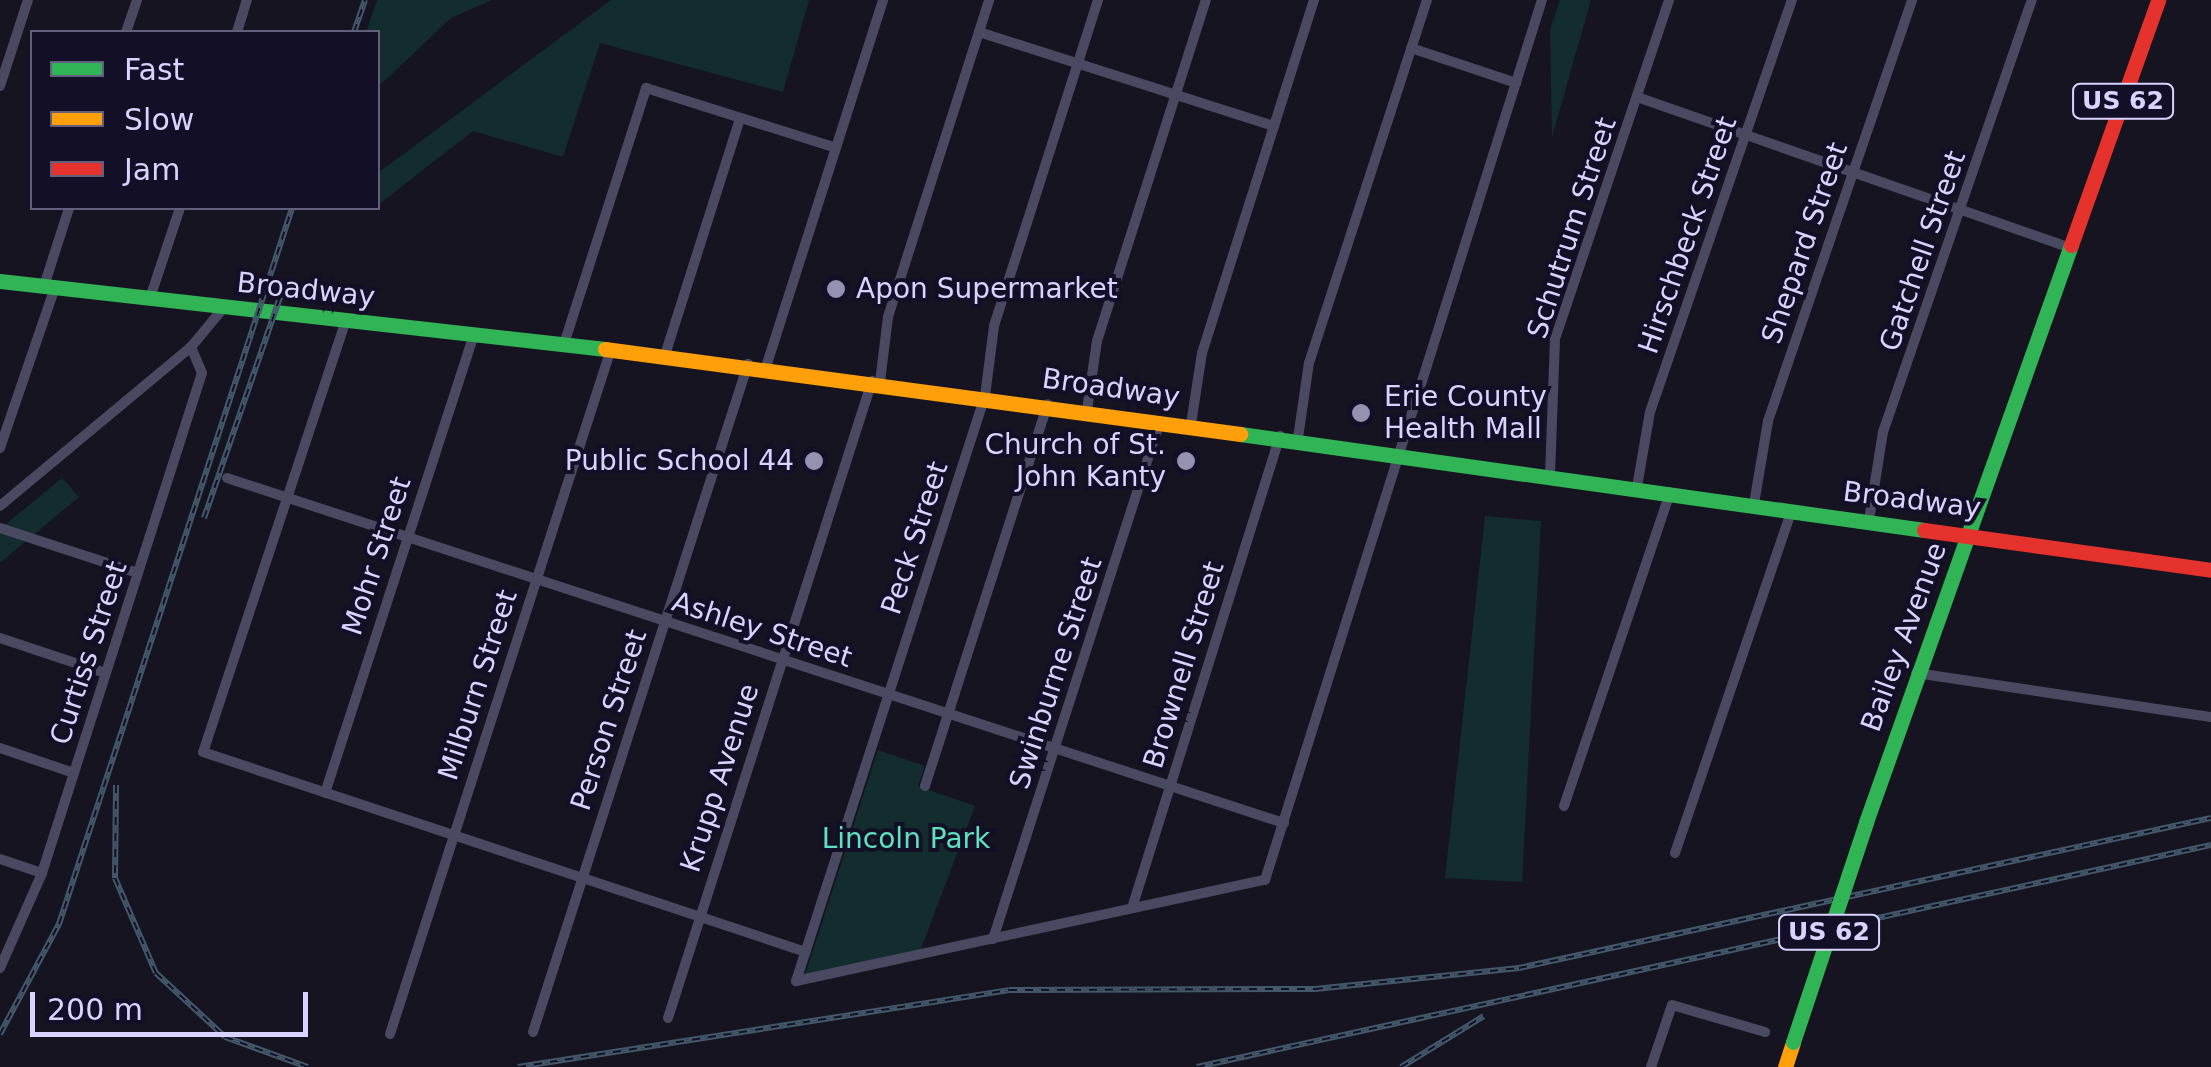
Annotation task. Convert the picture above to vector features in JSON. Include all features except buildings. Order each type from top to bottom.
[{"type":"main road","name":"Bailey Avenue","points":[[1784,1067],[1916,674],[2158,0]]},
{"type":"main road","name":"Broadway","points":[[0,281],[748,364],[1404,452],[2211,570]]},
{"type":"street","points":[[0,86],[28,0]]},
{"type":"street","points":[[127,30],[137,0]]},
{"type":"street","points":[[238,30],[248,0]]},
{"type":"street","points":[[766,367],[883,0]]},
{"type":"street","name":"Krupp Avenue","points":[[668,1018],[876,381],[888,316],[990,0]]},
{"type":"street","name":"Peck Street","points":[[993,939],[796,981],[984,396],[994,326],[1098,0]]},
{"type":"street","points":[[1087,410],[1097,341],[1206,0]]},
{"type":"street","points":[[1191,424],[1202,353],[1314,0]]},
{"type":"street","points":[[1298,438],[1309,363],[1427,0]]},
{"type":"street","points":[[993,939],[1266,880],[1404,452],[1542,0]]},
{"type":"street","name":"Schutrum Street","points":[[1550,475],[1555,338],[1670,0]]},
{"type":"street","name":"Hirschbeck Street","points":[[1638,487],[1650,412],[1792,0]]},
{"type":"street","name":"Shepard Street","points":[[1754,504],[1768,421],[1912,0]]},
{"type":"street","name":"Gatchell Street","points":[[1869,520],[1883,432],[2032,0]]},
{"type":"street","points":[[979,32],[1274,126]]},
{"type":"street","points":[[1411,48],[1516,82]]},
{"type":"street","points":[[564,344],[646,88],[836,148]]},
{"type":"street","points":[[1637,97],[2071,248]]},
{"type":"street","points":[[665,355],[740,118]]},
{"type":"street","points":[[0,448],[50,286],[69,210]]},
{"type":"street","points":[[150,298],[179,210]]},
{"type":"street","points":[[0,506],[190,348],[225,306]]},
{"type":"street","points":[[346,320],[204,752],[806,952]]},
{"type":"street","name":"Mohr Street","points":[[324,793],[474,334]]},
{"type":"street","name":"Curtiss Street","points":[[0,968],[42,872],[202,373],[190,348]]},
{"type":"street","name":"Milburn Street","points":[[390,1034],[610,349]]},
{"type":"street","name":"Person Street","points":[[534,1032],[748,364]]},
{"type":"street","points":[[925,786],[1048,404]]},
{"type":"street","name":"Swinburne Street","points":[[993,939],[1160,420]]},
{"type":"street","name":"Brownell Street","points":[[1132,908],[1281,435]]},
{"type":"street","name":"Ashley Street","points":[[227,478],[1284,822]]},
{"type":"street","points":[[1564,806],[1670,492]]},
{"type":"street","points":[[1675,853],[1792,510]]},
{"type":"street","points":[[0,528],[138,573]]},
{"type":"street","points":[[0,638],[105,674]]},
{"type":"street","points":[[1916,674],[2211,717]]},
{"type":"street","points":[[0,748],[74,772]]},
{"type":"street","points":[[0,859],[42,872]]},
{"type":"street","points":[[1651,1067],[1672,1006],[1691,1007],[1765,1032]]},
{"type":"green space","points":[[377,0],[492,0],[451,18],[380,85],[380,30],[367,30]]},
{"type":"green space","points":[[611,0],[809,0],[783,92],[600,43],[563,157],[473,131],[380,203],[380,172]]},
{"type":"green space","points":[[1560,0],[1591,0],[1552,137],[1550,29]]},
{"type":"green space","points":[[62,478],[79,497],[0,563],[0,529]]},
{"type":"green space","points":[[1485,516],[1541,521],[1522,882],[1445,878]]},
{"type":"green space","name":"Lincoln Park","points":[[878,750],[925,766],[918,786],[975,806],[921,949],[805,975]]},
{"type":"railway","points":[[355,30],[365,0]]},
{"type":"railway","points":[[0,1034],[59,924],[291,210]]},
{"type":"railway","points":[[204,518],[283,289]]},
{"type":"railway","points":[[116,785],[115,878],[156,973],[225,1037],[308,1067]]},
{"type":"railway","points":[[518,1067],[1009,990],[1315,989],[1519,968],[2211,818]]},
{"type":"railway","points":[[1197,1067],[2211,845]]},
{"type":"railway","points":[[1401,1067],[1484,1016]]},
{"type":"traffic: fast","points":[[1866,822],[2071,245]]},
{"type":"traffic: fast","points":[[0,281],[605,349]]},
{"type":"traffic: fast","points":[[1240,434],[1924,530]]},
{"type":"traffic: fast","points":[[1793,1042],[1866,822]]},
{"type":"traffic: slow","points":[[605,349],[1240,434]]},
{"type":"traffic: slow","points":[[1785,1067],[1793,1042]]},
{"type":"traffic: jam","points":[[2071,245],[2158,0]]},
{"type":"traffic: jam","points":[[1924,530],[2211,570]]},
{"type":"place","name":"Apon Supermarket","points":[[836,289]]},
{"type":"place","name":"Erie County Health Mall","points":[[1361,413]]},
{"type":"place","name":"Public School 44","points":[[814,461]]},
{"type":"place","name":"Church of St. John Kanty","points":[[1186,461]]}]
